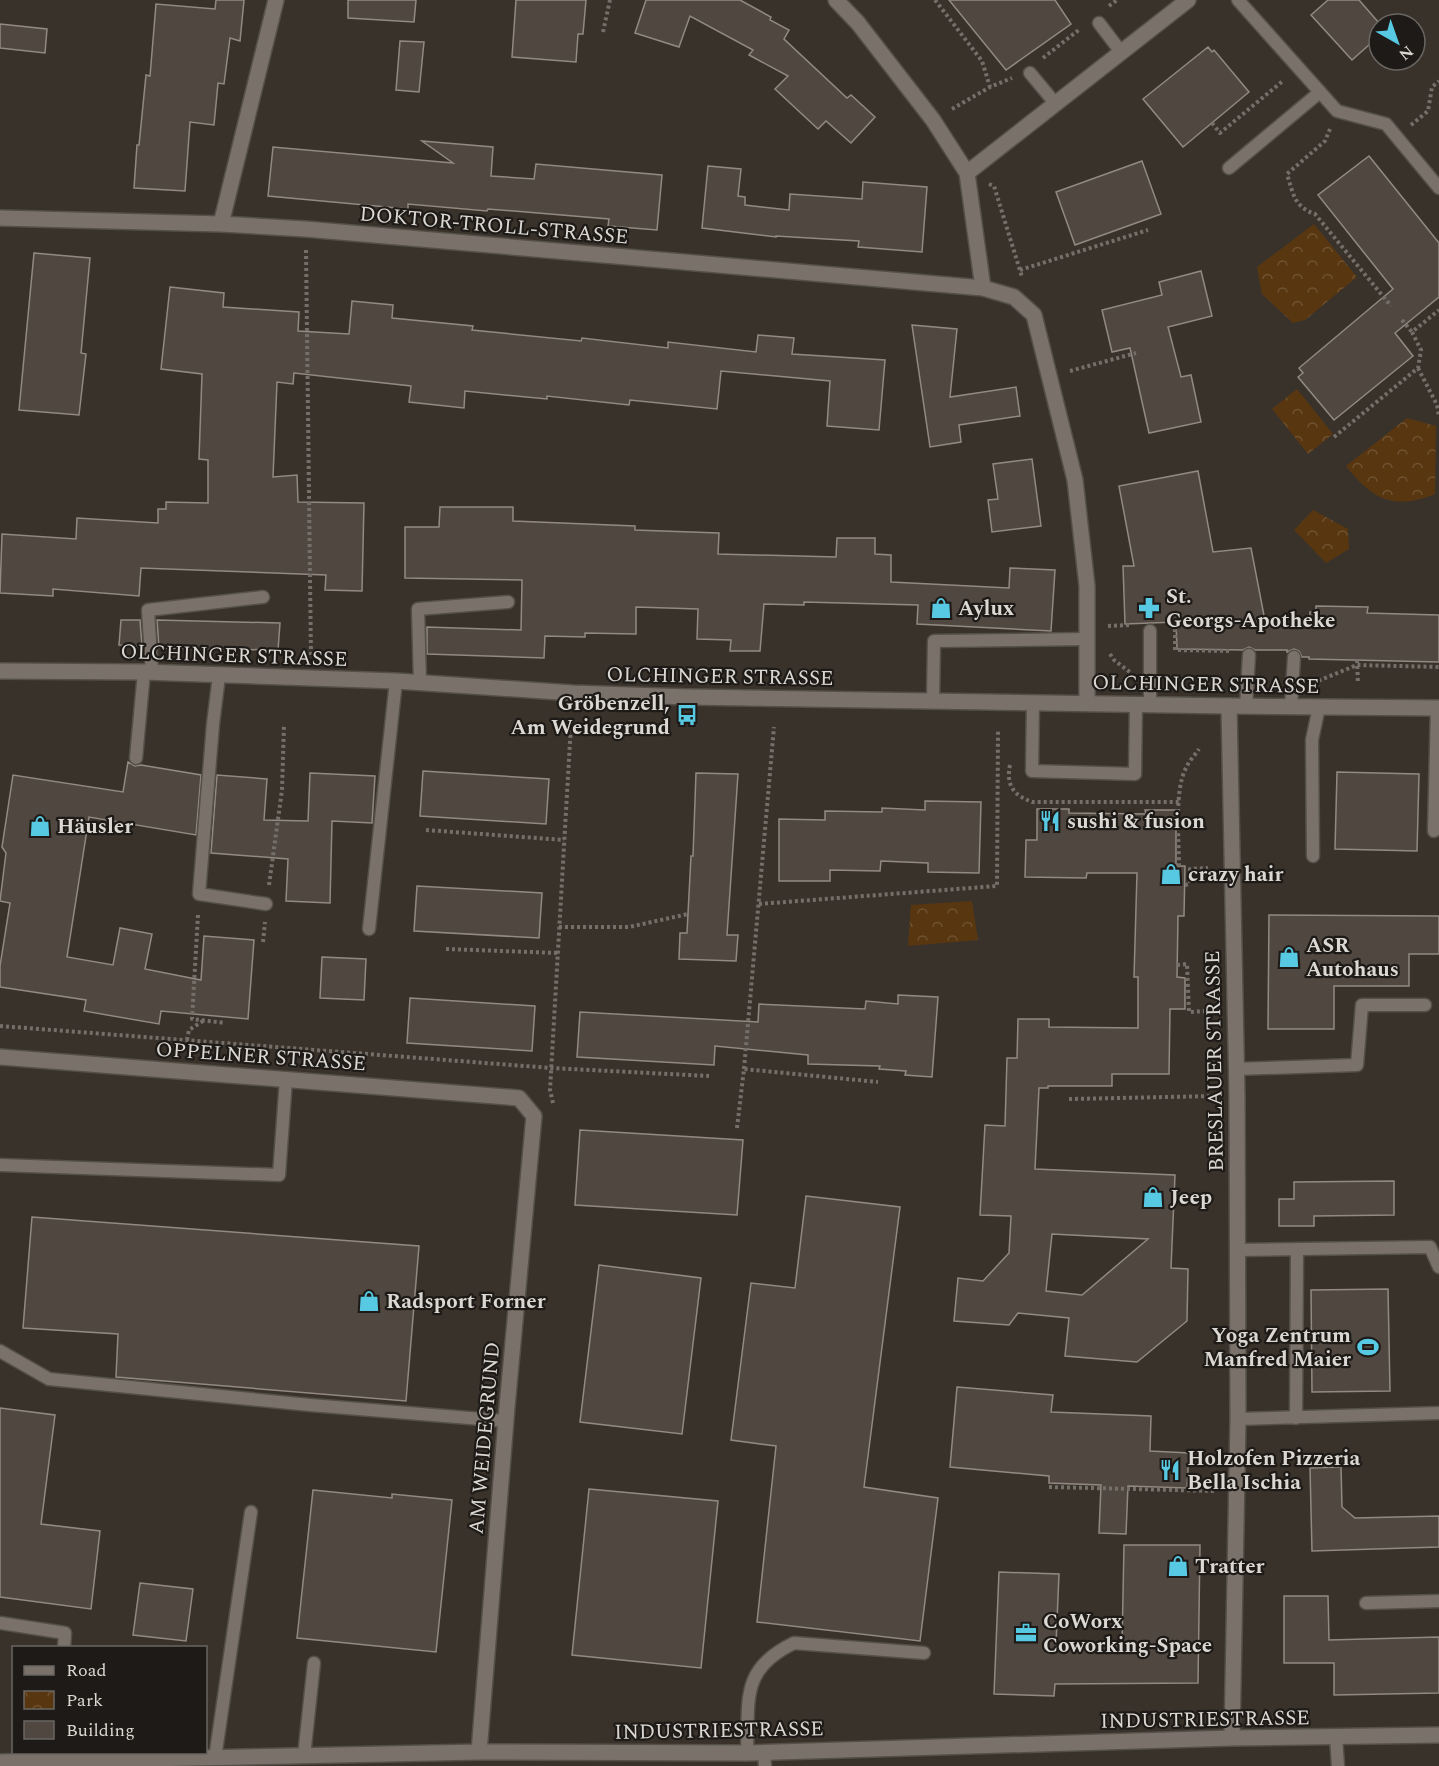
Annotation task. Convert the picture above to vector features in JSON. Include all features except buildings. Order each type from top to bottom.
[{"type":"street","points":[[221,224],[276,0]]},
{"type":"street","points":[[836,0],[858,23],[933,120],[967,173],[983,288]]},
{"type":"street","points":[[967,173],[1188,0]]},
{"type":"street","name":"DOKTOR-TROLL-STRASSE","points":[[0,218],[221,224],[305,229],[983,288],[1014,297],[1034,315]]},
{"type":"street","points":[[1034,315],[1075,480],[1087,586],[1087,703]]},
{"type":"street","name":"OLCHINGER STRASSE","points":[[0,670],[396,681],[573,693],[1246,707],[1438,708]]},
{"type":"street","name":"BRESLAUER STRASSE","points":[[1229,706],[1237,1096],[1238,1419],[1232,1738]]},
{"type":"street","name":"OPPELNER STRASSE","points":[[0,1057],[519,1098]]},
{"type":"street","name":"AM WEIDEGRUND","points":[[479,1752],[534,1116],[519,1098]]},
{"type":"street","name":"INDUSTRIESTRASSE","points":[[0,1762],[53,1757],[120,1763],[215,1758],[479,1752],[747,1753],[764,1759],[1232,1738],[1439,1735]]},
{"type":"lane","points":[[1238,0],[1337,111],[1386,124],[1439,188]]},
{"type":"lane","points":[[1098,23],[1121,52]]},
{"type":"lane","points":[[1030,73],[1055,103]]},
{"type":"lane","points":[[1229,168],[1320,92]]},
{"type":"lane","points":[[136,758],[148,673],[148,610],[262,597]]},
{"type":"lane","points":[[420,683],[418,609],[508,602]]},
{"type":"lane","points":[[1033,702],[1032,771],[1135,774],[1150,631]]},
{"type":"lane","points":[[933,701],[934,641],[1087,639]]},
{"type":"lane","points":[[1244,653],[1246,707]]},
{"type":"lane","points":[[1291,707],[1294,657]]},
{"type":"lane","points":[[219,675],[200,894],[266,904]]},
{"type":"lane","points":[[369,929],[396,681]]},
{"type":"lane","points":[[1313,855],[1312,740],[1319,707]]},
{"type":"lane","points":[[1434,831],[1438,708]]},
{"type":"lane","points":[[1236,1069],[1357,1065],[1362,1005],[1425,1005]]},
{"type":"lane","points":[[0,1165],[279,1175],[286,1079]]},
{"type":"lane","points":[[1237,1250],[1431,1247],[1439,1267]]},
{"type":"lane","points":[[1296,1418],[1297,1249]]},
{"type":"lane","points":[[0,1351],[49,1378],[310,1405],[506,1421]]},
{"type":"lane","points":[[1238,1419],[1439,1413]]},
{"type":"lane","points":[[215,1758],[251,1512]]},
{"type":"lane","points":[[1366,1603],[1439,1602]]},
{"type":"lane","points":[[0,1623],[65,1633],[64,1646]]},
{"type":"lane","points":[[747,1753],[750,1689],[759,1668],[775,1652],[794,1643],[924,1653]]},
{"type":"lane","points":[[304,1756],[314,1663]]},
{"type":"lane","points":[[1336,1737],[1338,1766]]},
{"type":"path","points":[[603,32],[610,0]]},
{"type":"path","points":[[935,0],[982,61],[990,87]]},
{"type":"path","points":[[1212,123],[1220,133],[1299,68]]},
{"type":"path","points":[[1397,137],[1428,111],[1432,87],[1439,81]]},
{"type":"path","points":[[1337,111],[1325,141],[1287,174],[1295,201],[1303,210],[1315,214],[1391,306]]},
{"type":"path","points":[[967,173],[994,186],[1034,315]]},
{"type":"path","points":[[305,229],[311,659]]},
{"type":"path","points":[[1020,270],[1148,230]]},
{"type":"path","points":[[1412,332],[1439,310]]},
{"type":"path","points":[[1402,320],[1412,332],[1421,350],[1418,368],[1437,405],[1439,417]]},
{"type":"path","points":[[1050,376],[1136,353]]},
{"type":"path","points":[[1334,437],[1418,368]]},
{"type":"path","points":[[1166,624],[1175,624],[1175,650],[1244,653]]},
{"type":"path","points":[[1102,627],[1136,625]]},
{"type":"path","points":[[1109,652],[1114,660],[1132,673]]},
{"type":"path","points":[[1313,683],[1357,662],[1439,668]]},
{"type":"path","points":[[1357,662],[1358,684]]},
{"type":"path","points":[[263,942],[266,904],[280,809],[284,724]]},
{"type":"path","points":[[554,1107],[550,1090],[571,724]]},
{"type":"path","points":[[737,1128],[774,727]]},
{"type":"path","points":[[759,904],[997,886],[999,730]]},
{"type":"path","points":[[1179,866],[1179,802],[1182,778],[1199,749]]},
{"type":"path","points":[[426,830],[564,840]]},
{"type":"path","points":[[1185,885],[1190,884],[1190,869],[1208,868]]},
{"type":"path","points":[[200,894],[192,1019],[225,1023]]},
{"type":"path","points":[[559,927],[629,927],[688,914]]},
{"type":"path","points":[[446,949],[558,952]]},
{"type":"path","points":[[1177,964],[1187,964],[1189,1012],[1209,1011]]},
{"type":"path","points":[[187,1040],[189,1030],[203,1020]]},
{"type":"path","points":[[0,1026],[551,1068],[709,1076]]},
{"type":"path","points":[[744,1069],[878,1082]]},
{"type":"path","points":[[1069,1099],[1237,1096]]},
{"type":"path","points":[[1048,1487],[1237,1492]]},
{"type":"green space","points":[[1314,224],[1357,277],[1305,320],[1293,323],[1262,294],[1257,267]]},
{"type":"green space","points":[[1297,389],[1333,434],[1308,454],[1272,409]]},
{"type":"green space","points":[[1407,418],[1436,426],[1435,494],[1407,501],[1384,499],[1365,487],[1346,466]]},
{"type":"green space","points":[[1313,510],[1348,529],[1349,549],[1326,563],[1294,530]]},
{"type":"green space","points":[[972,901],[978,940],[908,946],[911,905]]},
{"type":"place","name":"Aylux","points":[[941,608]]},
{"type":"place","name":"St. Georgs-Apotheke","points":[[1149,608]]},
{"type":"place","name":"Gröbenzell, Am Weidegrund","points":[[687,715]]},
{"type":"place","name":"sushi & fusion","points":[[1050,821]]},
{"type":"place","name":"Häusler","points":[[40,826]]},
{"type":"place","name":"crazy hair","points":[[1171,874]]},
{"type":"place","name":"ASR Autohaus","points":[[1289,957]]},
{"type":"place","name":"Jeep","points":[[1153,1197]]},
{"type":"place","name":"Radsport Forner","points":[[369,1301]]},
{"type":"place","name":"Yoga Zentrum Manfred Maier","points":[[1368,1347]]},
{"type":"place","name":"Holzofen Pizzeria Bella Ischia","points":[[1170,1470]]},
{"type":"place","name":"Tratter","points":[[1178,1566]]},
{"type":"place","name":"CoWorx Coworking-Space","points":[[1026,1633]]}]
